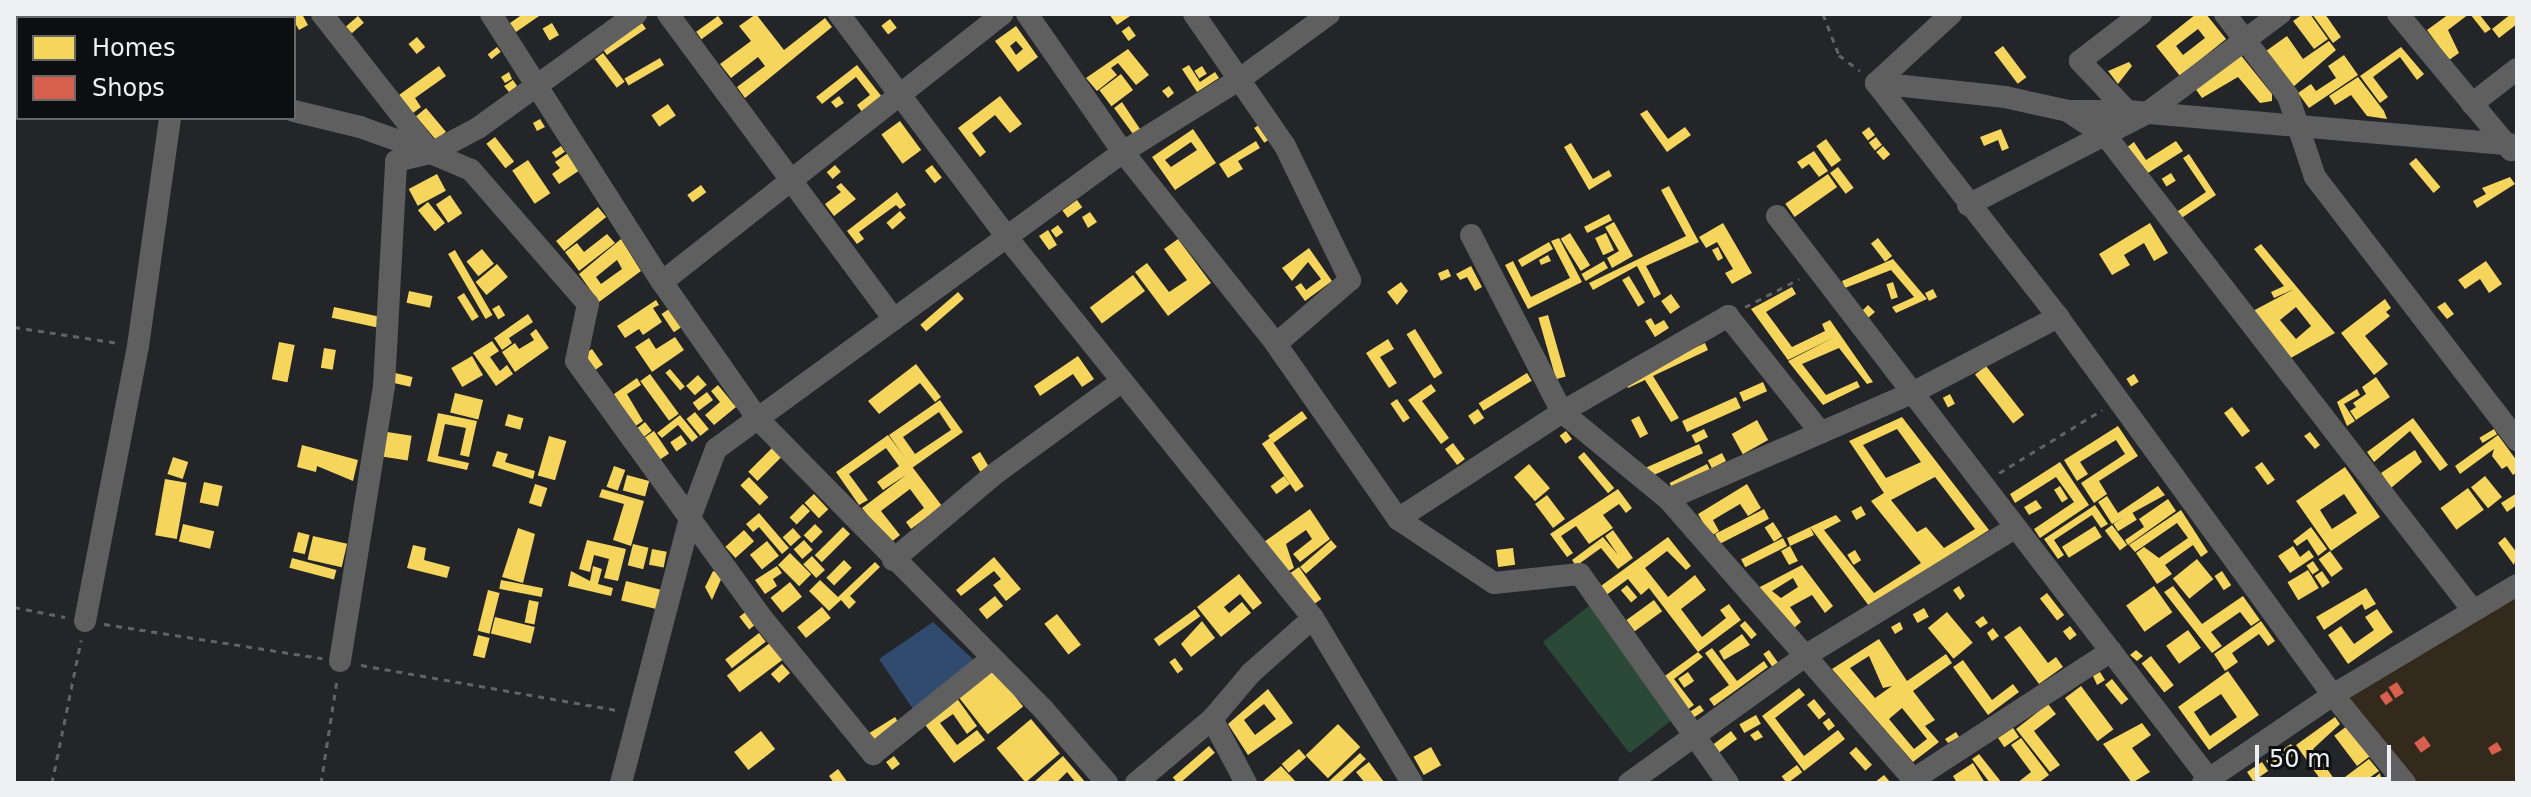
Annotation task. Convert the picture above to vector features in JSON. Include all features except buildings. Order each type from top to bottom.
[{"type":"street","points":[[322,14],[431,153]]},
{"type":"street","points":[[491,14],[662,282],[758,419],[1107,783]]},
{"type":"street","points":[[340,661],[384,386],[396,161],[431,153],[537,89],[636,14]]},
{"type":"street","points":[[668,14],[788,181],[894,319]]},
{"type":"street","points":[[839,14],[1009,240],[1313,618],[1412,783]]},
{"type":"street","points":[[662,282],[898,92],[1002,14]]},
{"type":"street","points":[[1027,14],[1123,152],[1276,344],[1398,519],[1494,583],[1580,574],[1728,783]]},
{"type":"street","points":[[1194,14],[1285,146],[1350,280],[1276,344]]},
{"type":"street","points":[[621,783],[690,518],[716,449],[894,319],[1009,240],[1123,152],[1240,79],[1329,14]]},
{"type":"street","points":[[1876,83],[1951,14]]},
{"type":"street","points":[[2137,112],[2080,61],[2141,14]]},
{"type":"street","points":[[2225,14],[2288,96],[2315,177],[2517,440]]},
{"type":"street","points":[[1968,205],[2106,136],[2280,14]]},
{"type":"street","points":[[2398,14],[2472,104],[2514,149]]},
{"type":"street","points":[[2472,104],[2517,69]]},
{"type":"street","points":[[1876,83],[2005,97],[2068,111],[2137,112],[2514,149]]},
{"type":"street","points":[[1876,83],[2058,317],[2333,695],[2405,783]]},
{"type":"street","points":[[296,111],[360,127],[471,170],[588,304],[576,361],[762,618],[873,754],[991,659]]},
{"type":"street","points":[[2068,111],[2106,136],[2472,609]]},
{"type":"street","points":[[85,621],[138,346],[170,120]]},
{"type":"street","points":[[1777,216],[2111,651],[2206,781],[2333,695],[2472,609],[2517,585]]},
{"type":"street","points":[[1471,235],[1562,412],[1668,499],[1916,781],[2111,651]]},
{"type":"street","points":[[1398,519],[1562,412],[1728,316],[1821,433]]},
{"type":"street","points":[[1668,499],[1912,393],[2058,317]]},
{"type":"street","points":[[893,560],[996,473],[1122,381]]},
{"type":"street","points":[[1629,783],[1693,733],[1805,656],[2016,527]]},
{"type":"street","points":[[1136,783],[1212,719],[1251,673],[1313,618]]},
{"type":"street","points":[[1212,719],[1246,783]]},
{"type":"path","points":[[1823,14],[1839,55],[1876,83]]},
{"type":"path","points":[[1728,316],[1818,269]]},
{"type":"path","points":[[14,327],[138,346]]},
{"type":"path","points":[[1982,484],[2119,400]]},
{"type":"path","points":[[14,607],[85,621],[52,783]]},
{"type":"path","points":[[321,783],[340,661]]},
{"type":"shaded area","points":[[2517,597],[2517,783],[2418,783],[2348,699]]},
{"type":"green space","points":[[1594,602],[1681,713],[1630,753],[1543,642]]},
{"type":"water","points":[[933,622],[977,663],[915,712],[879,659]]}]
